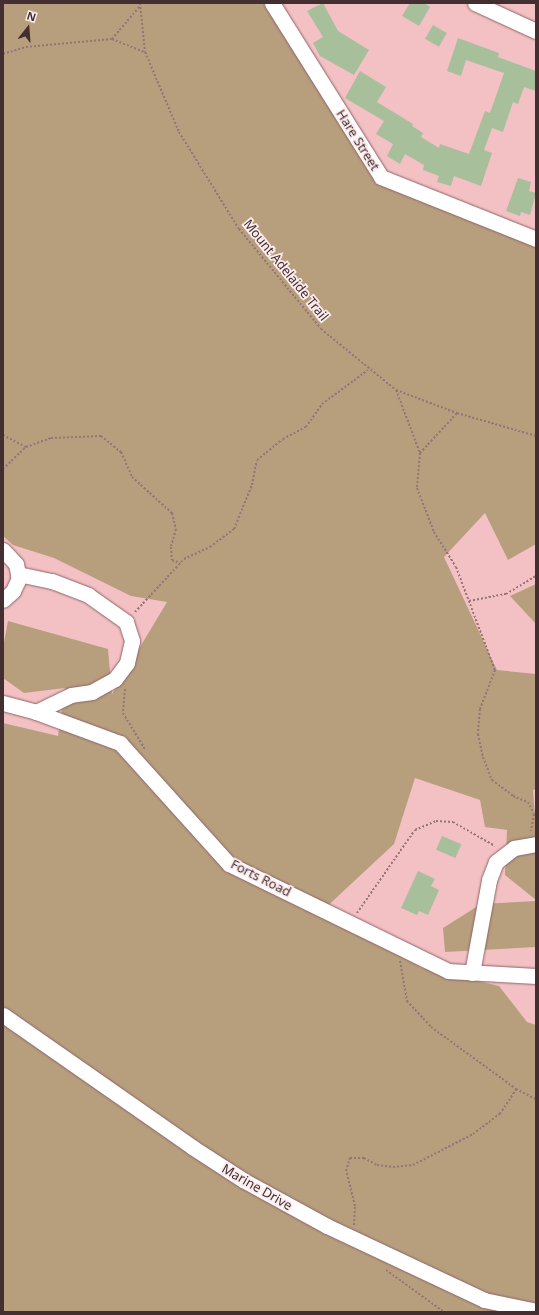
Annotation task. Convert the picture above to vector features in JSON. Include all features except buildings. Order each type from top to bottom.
[{"type":"street","name":"Hare Street","points":[[272,3],[381,177],[536,239]]},
{"type":"street","points":[[475,3],[536,31]]},
{"type":"street","points":[[3,550],[13,558],[18,574],[14,592],[3,600]]},
{"type":"street","points":[[18,574],[52,581],[88,595],[126,622],[132,641],[127,664],[115,679],[92,692],[71,695],[36,712]]},
{"type":"street","name":"Forts Road","points":[[3,703],[36,712],[120,743],[229,864],[448,971],[536,976]]},
{"type":"street","points":[[472,973],[489,880],[496,862],[514,848],[533,845]]},
{"type":"street","name":"Marine Drive","points":[[3,1015],[192,1147],[243,1180],[354,1239],[484,1300],[536,1311]]},
{"type":"path","points":[[112,38],[140,4]]},
{"type":"path","name":"Mount Adelaide Trail","points":[[140,4],[145,52],[178,132],[239,229],[321,329],[368,370],[396,390],[457,413],[536,436]]},
{"type":"path","points":[[3,54],[26,47],[112,38],[145,52]]},
{"type":"path","points":[[126,622],[180,563],[234,529],[252,485],[257,460],[283,439],[306,427],[322,404],[368,370]]},
{"type":"path","points":[[396,390],[420,453],[417,488],[434,532],[456,567],[495,670],[480,709],[478,734],[483,757],[492,780],[513,796],[528,802],[534,814],[533,845]]},
{"type":"path","points":[[420,453],[457,413]]},
{"type":"path","points":[[3,435],[26,446]]},
{"type":"path","points":[[3,469],[26,446],[51,438],[101,436],[121,452],[132,477],[172,513],[176,529],[171,547],[172,560],[180,563]]},
{"type":"path","points":[[468,601],[506,594],[536,576]]},
{"type":"path","points":[[125,684],[123,713],[150,757]]},
{"type":"path","points":[[349,923],[415,830],[436,821],[453,822],[495,846],[514,848]]},
{"type":"path","points":[[400,948],[399,968],[407,1001],[431,1027],[516,1089],[536,1099]]},
{"type":"path","points":[[354,1239],[355,1206],[346,1171],[350,1158],[364,1158],[377,1165],[393,1167],[412,1165],[473,1134],[500,1114],[516,1089]]},
{"type":"path","points":[[383,1267],[444,1312]]},
{"type":"shaded area","points":[[3,3],[272,3],[377,172],[536,245],[536,544],[508,560],[485,513],[444,557],[497,670],[536,674],[536,789],[533,790],[536,831],[536,900],[505,875],[507,830],[485,827],[480,800],[415,778],[394,844],[321,912],[422,968],[499,986],[527,1022],[536,1025],[536,1312],[3,1312],[3,723],[58,736],[65,688],[24,693],[3,678],[3,648],[8,621],[108,649],[112,694],[167,602],[131,596],[54,558],[13,545],[3,536]]},
{"type":"shaded area","points":[[536,584],[536,624],[510,596]]},
{"type":"shaded area","points":[[536,901],[536,947],[445,952],[443,928],[481,904]]}]
